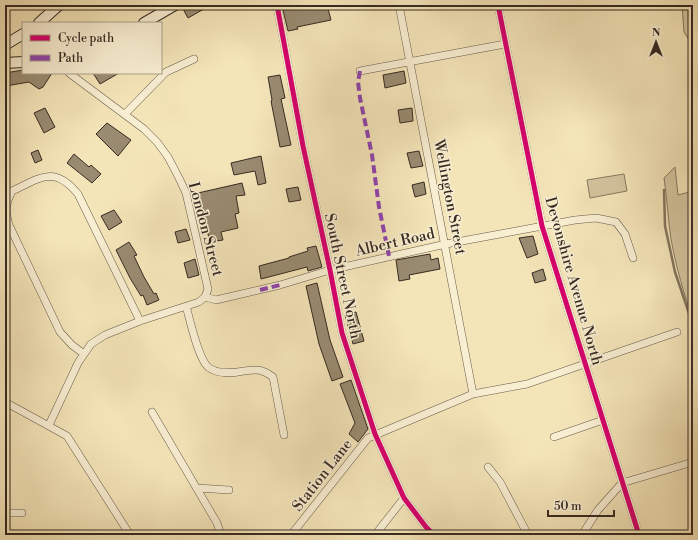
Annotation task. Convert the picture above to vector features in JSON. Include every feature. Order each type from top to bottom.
[{"type":"street","points":[[40,22],[59,5]]},
{"type":"street","points":[[146,22],[175,5]]},
{"type":"street","name":"South Street North","points":[[277,5],[302,146],[330,270],[342,333],[375,434],[404,498],[434,535]]},
{"type":"street","name":"Wellington Street","points":[[400,5],[473,394]]},
{"type":"street","name":"Devonshire Avenue North","points":[[498,5],[542,226],[639,535]]},
{"type":"street","points":[[5,46],[22,35]]},
{"type":"street","points":[[360,71],[505,44]]},
{"type":"street","points":[[125,114],[166,72],[194,59]]},
{"type":"street","points":[[5,63],[22,62]]},
{"type":"street","name":"London Street","points":[[70,74],[125,114],[158,142],[168,157],[186,193],[208,289],[205,297]]},
{"type":"street","points":[[84,354],[72,345],[60,332],[9,225],[5,211],[7,201],[12,190],[42,177],[56,176],[69,183],[78,194],[140,321]]},
{"type":"street","name":"Albert Road","points":[[205,297],[216,300],[280,285],[330,270],[446,244],[575,220],[596,218],[616,222],[625,234],[633,258]]},
{"type":"street","points":[[49,425],[78,363],[91,344],[105,335],[140,321],[199,302],[205,297]]},
{"type":"street","points":[[186,306],[200,355],[208,367],[220,372],[233,373],[264,370],[273,377],[284,435]]},
{"type":"street","points":[[375,434],[473,394],[527,384],[677,332]]},
{"type":"street","points":[[5,402],[67,436],[130,535]]},
{"type":"street","points":[[152,412],[217,523],[221,535]]},
{"type":"street","points":[[554,438],[603,420]]},
{"type":"street","name":"Station Lane","points":[[291,535],[368,438],[375,434]]},
{"type":"street","points":[[582,535],[598,510],[622,483],[693,462]]},
{"type":"street","points":[[488,467],[500,482],[528,535]]},
{"type":"street","points":[[197,488],[229,490]]},
{"type":"street","points":[[375,535],[404,498]]},
{"type":"street","points":[[5,513],[22,513]]},
{"type":"shaded area","points":[[682,5],[693,5],[693,33],[691,43],[684,32]]},
{"type":"shaded area","points":[[675,167],[678,195],[693,191],[693,320],[678,270],[669,224],[664,178]]},
{"type":"shaded area","points":[[624,174],[627,191],[590,198],[587,180]]},
{"type":"building","points":[[181,5],[211,5],[188,18]]},
{"type":"building","points":[[293,5],[293,8],[308,5],[327,5],[331,20],[297,27],[298,29],[288,31],[282,6]]},
{"type":"building","points":[[22,70],[22,74],[51,74],[43,87],[39,89],[29,82],[6,86],[5,73]]},
{"type":"building","points":[[404,71],[406,83],[385,88],[383,75]]},
{"type":"building","points":[[94,74],[117,74],[100,84]]},
{"type":"building","points":[[280,75],[285,98],[281,99],[291,145],[280,147],[268,77]]},
{"type":"building","points":[[45,108],[55,127],[44,133],[34,113]]},
{"type":"building","points":[[412,108],[413,121],[400,123],[398,110]]},
{"type":"building","points":[[107,123],[131,140],[118,156],[96,134]]},
{"type":"building","points":[[38,150],[42,160],[35,163],[31,153]]},
{"type":"building","points":[[419,151],[423,166],[411,168],[407,153]]},
{"type":"building","points":[[74,154],[89,167],[91,165],[101,174],[92,183],[67,163]]},
{"type":"building","points":[[261,156],[266,183],[258,185],[255,171],[234,175],[231,163]]},
{"type":"building","points":[[424,182],[426,194],[415,197],[412,185]]},
{"type":"building","points":[[242,183],[245,195],[236,196],[239,213],[235,214],[238,228],[221,232],[223,240],[210,242],[207,230],[204,231],[198,202],[200,202],[198,193]]},
{"type":"building","points":[[298,187],[301,200],[289,202],[286,189]]},
{"type":"building","points":[[114,210],[122,222],[109,230],[101,216]]},
{"type":"building","points":[[186,229],[190,240],[178,243],[175,232]]},
{"type":"building","points":[[533,236],[538,254],[527,258],[519,238]]},
{"type":"building","points":[[129,242],[137,255],[134,256],[144,277],[154,294],[156,293],[159,300],[147,305],[143,295],[141,296],[130,278],[116,250]]},
{"type":"building","points":[[316,246],[322,267],[308,271],[307,267],[261,279],[259,266],[289,258],[308,251],[307,248]]},
{"type":"building","points":[[430,254],[431,260],[438,258],[440,269],[409,275],[410,279],[399,281],[396,260]]},
{"type":"building","points":[[195,259],[199,275],[188,278],[184,263]]},
{"type":"building","points":[[543,269],[546,280],[535,283],[532,273]]},
{"type":"building","points":[[317,283],[330,340],[343,377],[332,381],[319,344],[306,286]]},
{"type":"building","points":[[356,312],[364,341],[353,344],[345,315]]},
{"type":"building","points":[[351,380],[368,429],[358,442],[349,434],[355,423],[340,384]]},
{"type":"waterway","points":[[664,190],[665,226],[675,272],[693,325]]},
{"type":"marked path","points":[[360,71],[358,82],[360,98],[372,155],[379,207],[389,256]]},
{"type":"marked path","points":[[260,290],[280,285]]},
{"type":"cycle path","points":[[277,5],[303,146],[342,333],[375,434],[404,498],[434,535]]},
{"type":"cycle path","points":[[498,5],[542,226],[639,535]]}]
